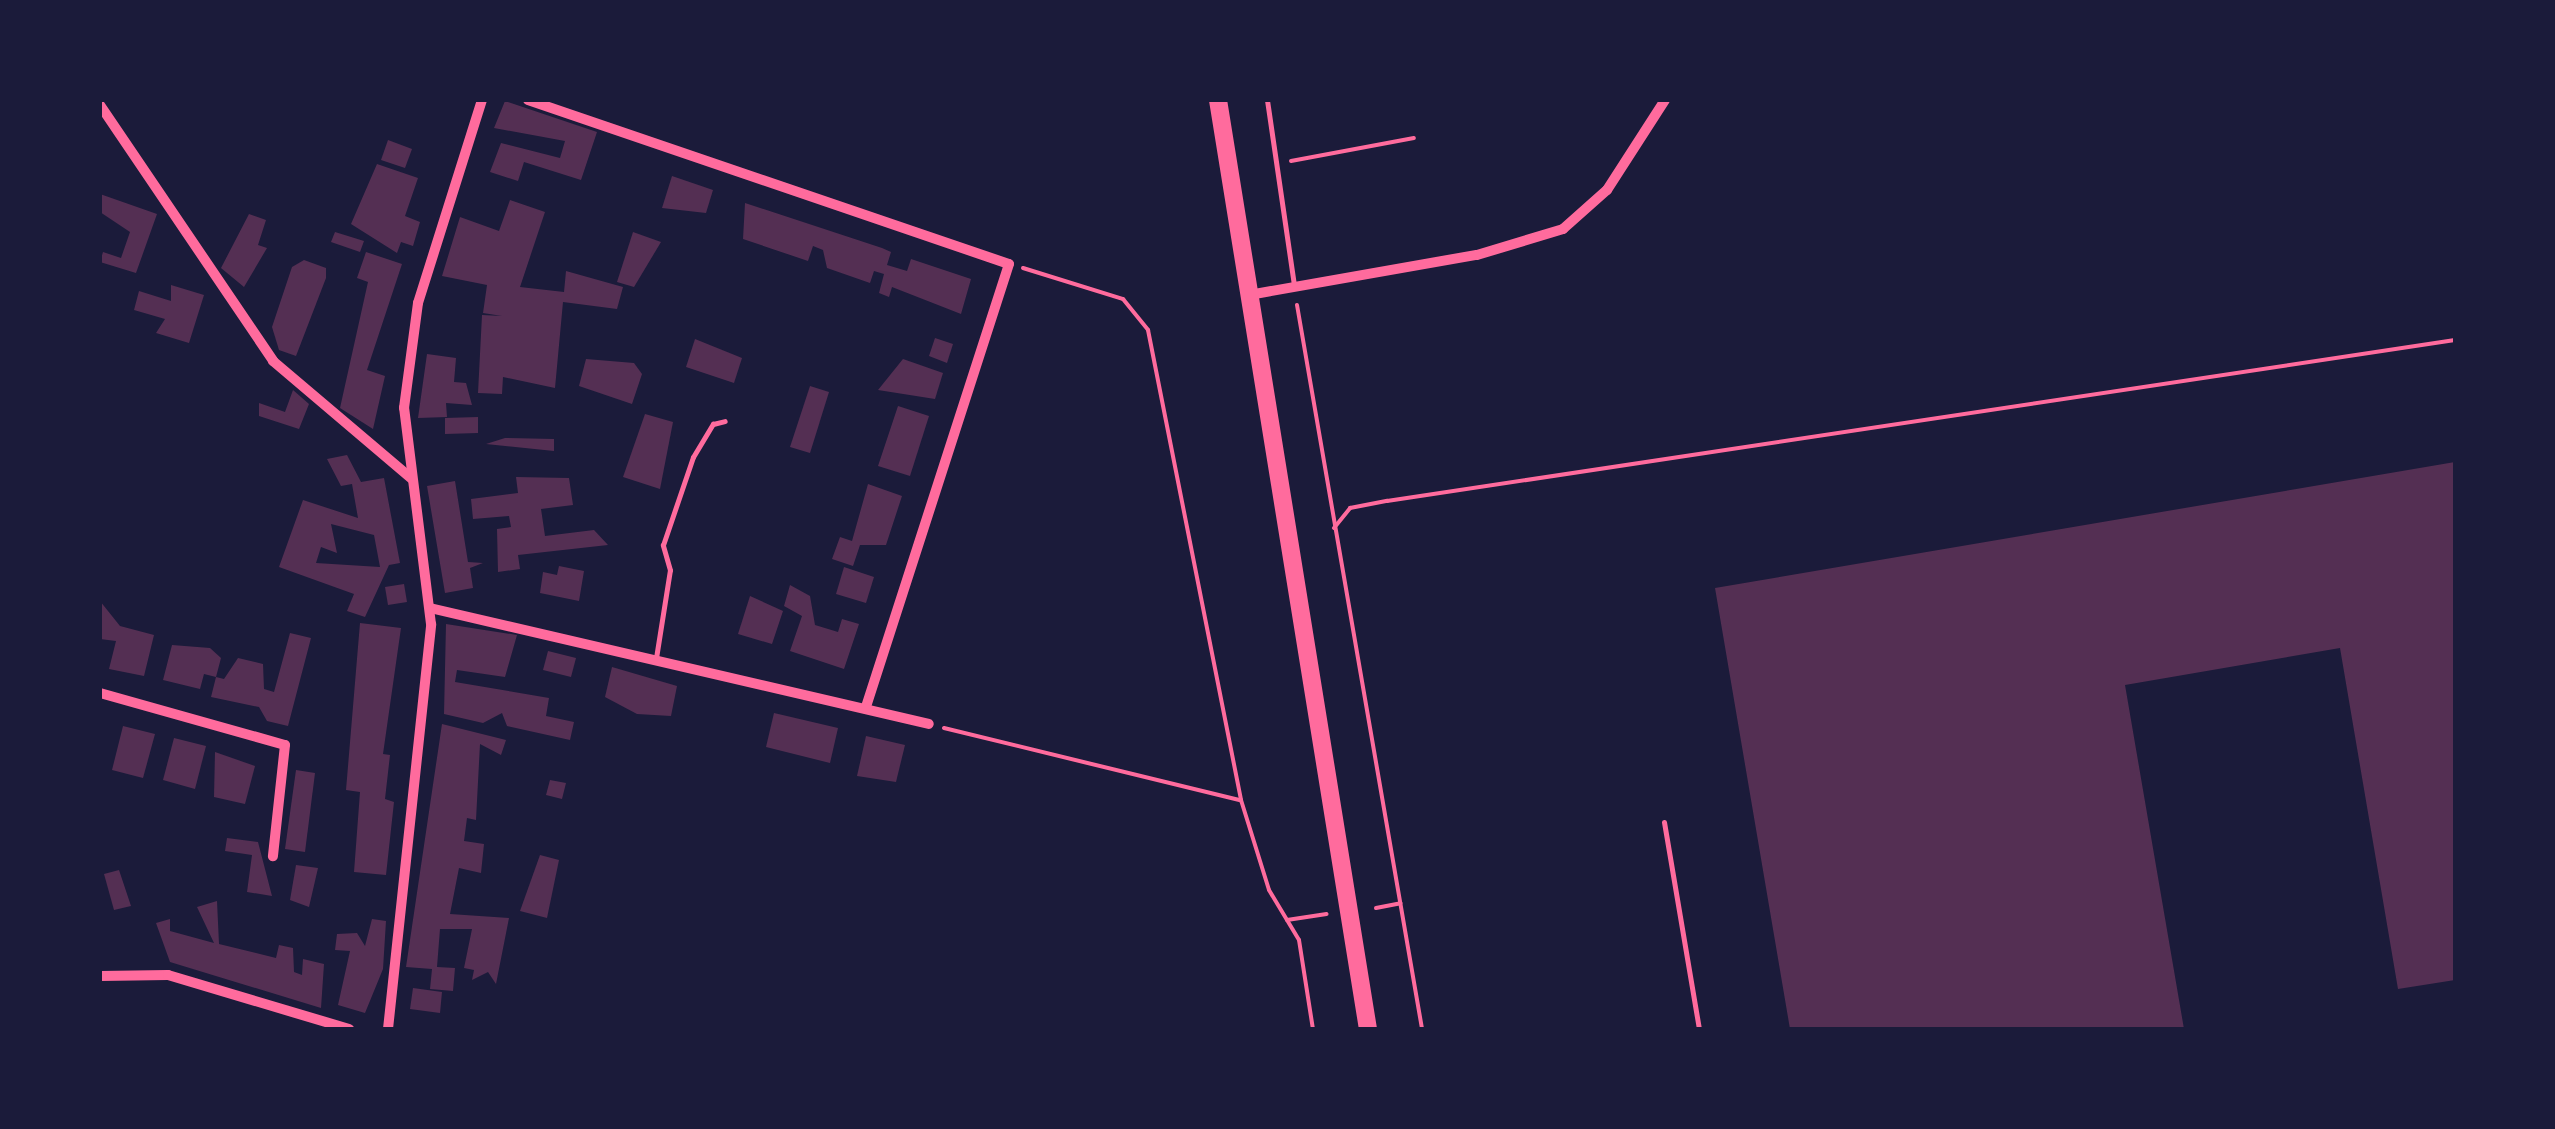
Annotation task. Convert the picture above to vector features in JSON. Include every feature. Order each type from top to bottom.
[{"type":"main road","points":[[1218,100],[1368,1029]]},
{"type":"street","points":[[388,1029],[430,608],[404,408],[418,302],[482,100]]},
{"type":"street","points":[[528,100],[1009,264],[866,708]]},
{"type":"street","points":[[1249,295],[1531,244],[1563,229],[1607,190],[1665,100]]},
{"type":"street","points":[[100,106],[273,361],[411,478]]},
{"type":"street","points":[[430,608],[929,724]]},
{"type":"street","points":[[100,692],[292,747],[273,856]]},
{"type":"street","points":[[100,976],[168,975],[349,1029]]},
{"type":"lane","points":[[1267,100],[1294,288]]},
{"type":"lane","points":[[656,661],[670,570],[663,545],[694,457],[713,424],[725,422]]},
{"type":"lane","points":[[1664,822],[1699,1029]]},
{"type":"path","points":[[1276,163],[1414,138]]},
{"type":"path","points":[[1009,264],[1123,300],[1148,330],[1241,800],[1287,920],[1313,1029]]},
{"type":"path","points":[[1294,288],[1422,1029]]},
{"type":"path","points":[[1334,528],[1350,508],[1387,501],[2455,340]]},
{"type":"path","points":[[929,724],[1241,800]]},
{"type":"path","points":[[1376,908],[1402,903]]},
{"type":"path","points":[[1287,920],[1327,914]]},
{"type":"building","points":[[505,101],[597,132],[581,180],[524,162],[518,181],[490,172],[501,143],[560,158],[565,141],[494,128]]},
{"type":"building","points":[[388,140],[412,149],[405,168],[381,160]]},
{"type":"building","points":[[377,164],[418,178],[405,216],[420,222],[413,246],[401,242],[397,253],[351,224]]},
{"type":"building","points":[[672,176],[713,190],[706,213],[662,208]]},
{"type":"building","points":[[100,194],[157,214],[136,273],[100,262],[103,252],[121,258],[130,232],[100,212]]},
{"type":"building","points":[[510,200],[545,212],[520,287],[564,292],[566,271],[623,287],[617,309],[563,302],[555,388],[503,377],[502,394],[478,393],[482,315],[502,316],[483,313],[487,285],[442,276],[460,217],[499,231]]},
{"type":"building","points":[[745,203],[882,248],[891,252],[887,265],[907,271],[911,259],[971,279],[961,314],[892,287],[889,297],[879,293],[884,274],[874,271],[870,283],[827,268],[823,250],[813,246],[808,261],[743,239]]},
{"type":"building","points":[[249,214],[266,220],[258,245],[267,248],[244,287],[221,268]]},
{"type":"building","points":[[335,232],[364,241],[360,252],[331,242]]},
{"type":"building","points":[[633,232],[661,242],[634,287],[617,282]]},
{"type":"building","points":[[366,252],[402,264],[367,370],[385,376],[373,429],[340,408],[368,282],[357,278]]},
{"type":"building","points":[[304,260],[326,268],[326,278],[296,356],[279,350],[272,327],[292,267]]},
{"type":"building","points":[[171,285],[204,295],[189,343],[156,333],[165,319],[134,310],[139,291],[171,301]]},
{"type":"building","points":[[935,338],[953,344],[947,363],[929,356]]},
{"type":"building","points":[[695,339],[742,358],[734,383],[686,367]]},
{"type":"building","points":[[427,354],[456,358],[454,382],[466,383],[472,405],[446,403],[447,417],[418,418]]},
{"type":"building","points":[[586,359],[634,363],[642,374],[632,404],[579,386]]},
{"type":"building","points":[[903,359],[943,373],[935,399],[878,390]]},
{"type":"building","points":[[810,386],[829,392],[810,453],[790,447]]},
{"type":"building","points":[[293,390],[309,404],[299,429],[259,416],[259,403],[285,412]]},
{"type":"building","points":[[898,406],[929,416],[910,476],[878,466]]},
{"type":"building","points":[[645,414],[673,422],[660,489],[623,477]]},
{"type":"building","points":[[478,417],[478,433],[445,434],[445,418]]},
{"type":"building","points":[[505,438],[554,439],[554,451],[486,444]]},
{"type":"building","points":[[347,455],[361,482],[384,478],[400,563],[389,565],[365,617],[347,611],[354,594],[279,567],[303,500],[358,518],[352,484],[341,486],[327,459]],"holes":[[[331,524],[374,535],[380,567],[316,563],[321,547],[337,553]]]},
{"type":"building","points":[[2455,462],[2455,980],[2398,989],[2340,648],[2125,685],[2184,1029],[1790,1029],[1715,588]]},
{"type":"building","points":[[516,477],[569,478],[573,505],[541,509],[545,536],[594,530],[608,545],[518,555],[520,569],[498,572],[497,529],[511,527],[509,516],[473,519],[471,499],[518,493]]},
{"type":"building","points":[[455,481],[468,562],[483,563],[470,568],[473,588],[445,593],[427,486]]},
{"type":"building","points":[[868,484],[902,496],[886,545],[860,545],[853,566],[832,559],[840,537],[852,541]]},
{"type":"building","points":[[559,566],[584,571],[579,601],[540,593],[543,572],[557,575]]},
{"type":"building","points":[[844,567],[874,577],[866,603],[836,594]]},
{"type":"building","points":[[404,584],[407,602],[388,605],[385,587]]},
{"type":"building","points":[[790,585],[810,596],[815,625],[838,632],[842,619],[859,624],[844,669],[790,651],[802,616],[784,606]]},
{"type":"building","points":[[750,596],[783,611],[772,644],[738,634]]},
{"type":"building","points":[[100,601],[120,626],[154,635],[144,676],[109,669],[116,641],[100,639]]},
{"type":"building","points":[[360,623],[401,628],[383,754],[390,755],[385,799],[394,802],[386,875],[354,872],[360,792],[346,790]]},
{"type":"building","points":[[446,624],[517,635],[505,677],[457,670],[455,682],[549,698],[546,716],[574,722],[570,740],[507,726],[502,713],[483,723],[444,714]]},
{"type":"building","points":[[290,633],[311,638],[288,726],[267,721],[259,707],[211,697],[216,677],[224,679],[238,658],[263,664],[264,689],[274,692]]},
{"type":"building","points":[[172,645],[210,648],[221,658],[216,677],[204,674],[200,689],[163,680]]},
{"type":"building","points":[[548,651],[576,658],[571,677],[543,670]]},
{"type":"building","points":[[612,667],[677,686],[671,716],[637,714],[605,697]]},
{"type":"building","points":[[774,713],[838,728],[830,763],[766,747]]},
{"type":"building","points":[[442,724],[506,740],[501,755],[480,744],[476,820],[467,818],[464,841],[484,844],[481,873],[459,868],[450,914],[509,918],[496,984],[488,972],[472,980],[474,970],[464,968],[472,929],[440,929],[437,967],[455,968],[453,991],[430,989],[432,969],[406,967]]},
{"type":"building","points":[[123,726],[155,734],[143,778],[112,770]]},
{"type":"building","points":[[866,736],[905,745],[896,782],[857,776]]},
{"type":"building","points":[[174,738],[206,746],[195,789],[163,780]]},
{"type":"building","points":[[215,752],[255,766],[245,804],[214,797]]},
{"type":"building","points":[[296,770],[315,773],[305,852],[285,849]]},
{"type":"building","points":[[550,780],[566,783],[562,799],[546,795]]},
{"type":"building","points":[[227,838],[258,842],[272,896],[247,892],[252,855],[225,851]]},
{"type":"building","points":[[540,855],[559,860],[547,918],[520,911]]},
{"type":"building","points":[[296,865],[318,868],[309,907],[290,900]]},
{"type":"building","points":[[119,870],[131,906],[114,910],[104,874]]},
{"type":"building","points":[[217,901],[219,944],[276,958],[279,945],[293,948],[294,972],[302,975],[303,959],[324,964],[321,1008],[170,962],[156,923],[170,919],[170,931],[214,943],[197,907]]},
{"type":"building","points":[[372,919],[386,921],[383,969],[365,1013],[338,1005],[350,951],[335,950],[337,934],[357,933],[365,946]]},
{"type":"building","points":[[413,988],[442,992],[440,1013],[410,1009]]}]
